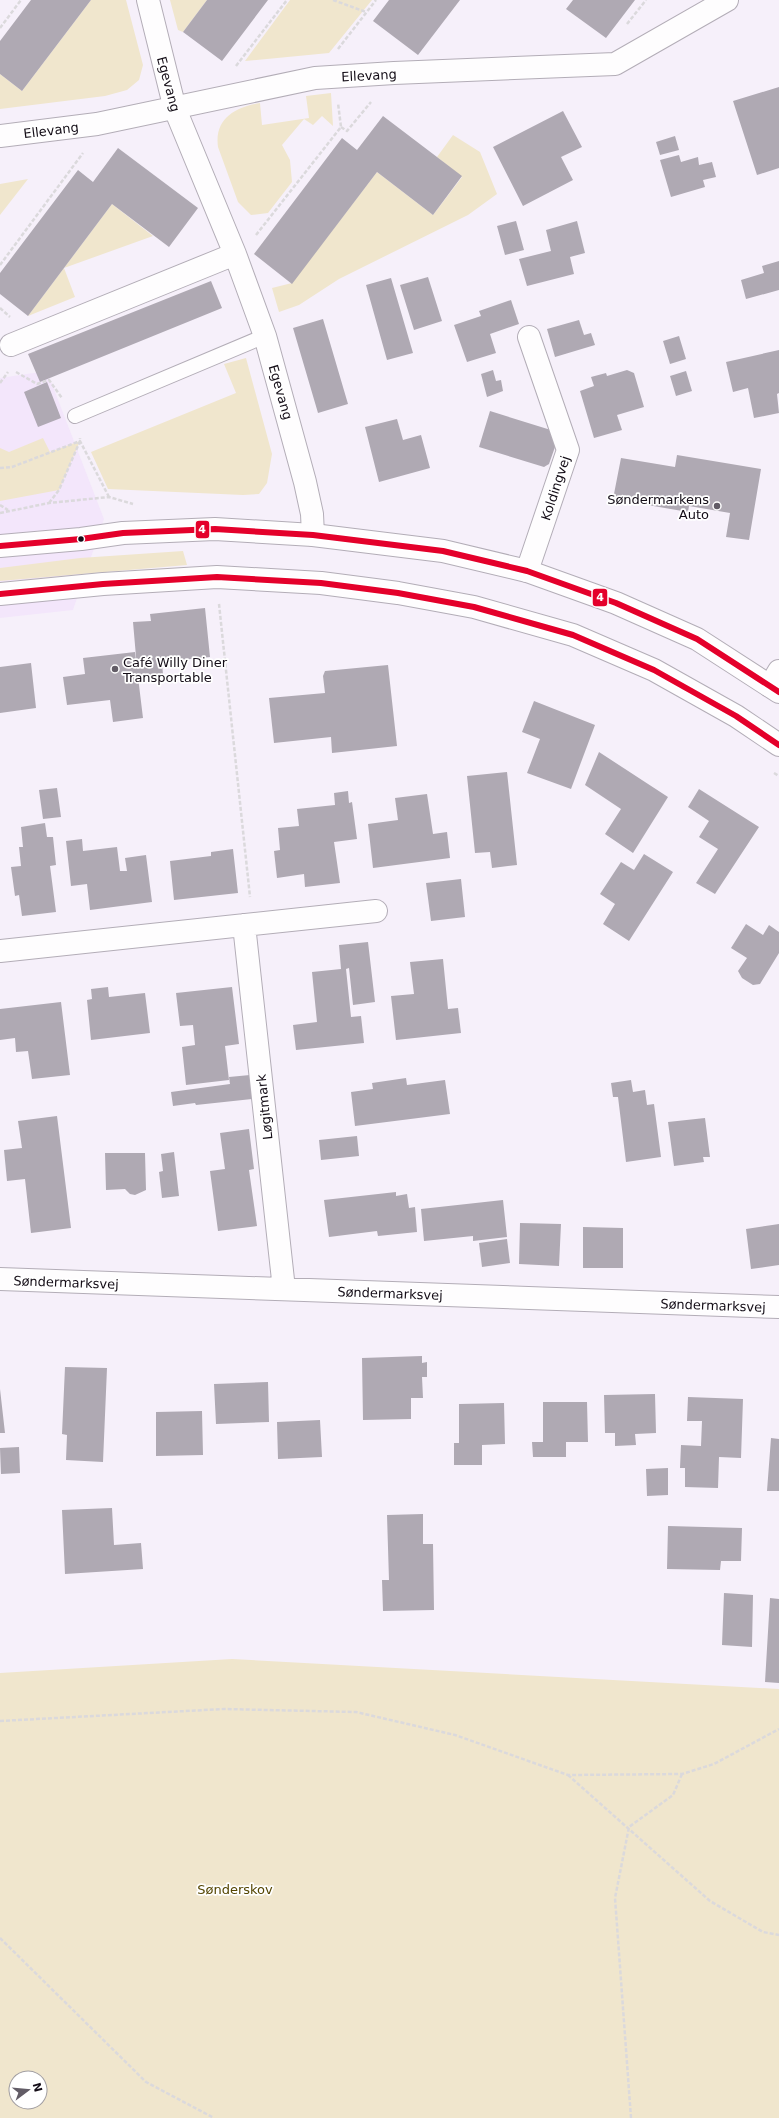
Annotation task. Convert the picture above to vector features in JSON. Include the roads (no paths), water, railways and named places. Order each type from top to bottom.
[{"type":"street","name":"Egevang","points":[[148,0],[175,109],[235,254],[265,336],[284,400],[306,488],[312,514],[313,535]]},
{"type":"street","name":"Ellevang","points":[[0,136],[97,124],[175,109],[219,97],[326,77],[615,64],[727,0]]},
{"type":"street","points":[[11,345],[235,254]]},
{"type":"street","name":"Koldingvej","points":[[527,571],[568,450],[529,336]]},
{"type":"street","points":[[0,546],[81,539],[123,533],[215,529],[313,535],[443,551],[527,571],[616,603],[697,639],[776,683]]},
{"type":"street","points":[[0,594],[103,584],[217,577],[321,584],[398,593],[474,607],[573,635],[654,670],[736,716],[779,745]]},
{"type":"street","points":[[0,951],[376,911]]},
{"type":"street","name":"Løgitmark","points":[[249,924],[284,1289]]},
{"type":"street","name":"Søndermarksvej","points":[[0,1280],[779,1307]]},
{"type":"lane","points":[[75,416],[265,336]]},
{"type":"place","name":"Søndermarkens Auto","points":[[717,506]]},
{"type":"place","name":"Café Willy Diner Transportable","points":[[115,669]]},
{"type":"park label","name":"Sønderskov","points":[[235,1889]]}]
